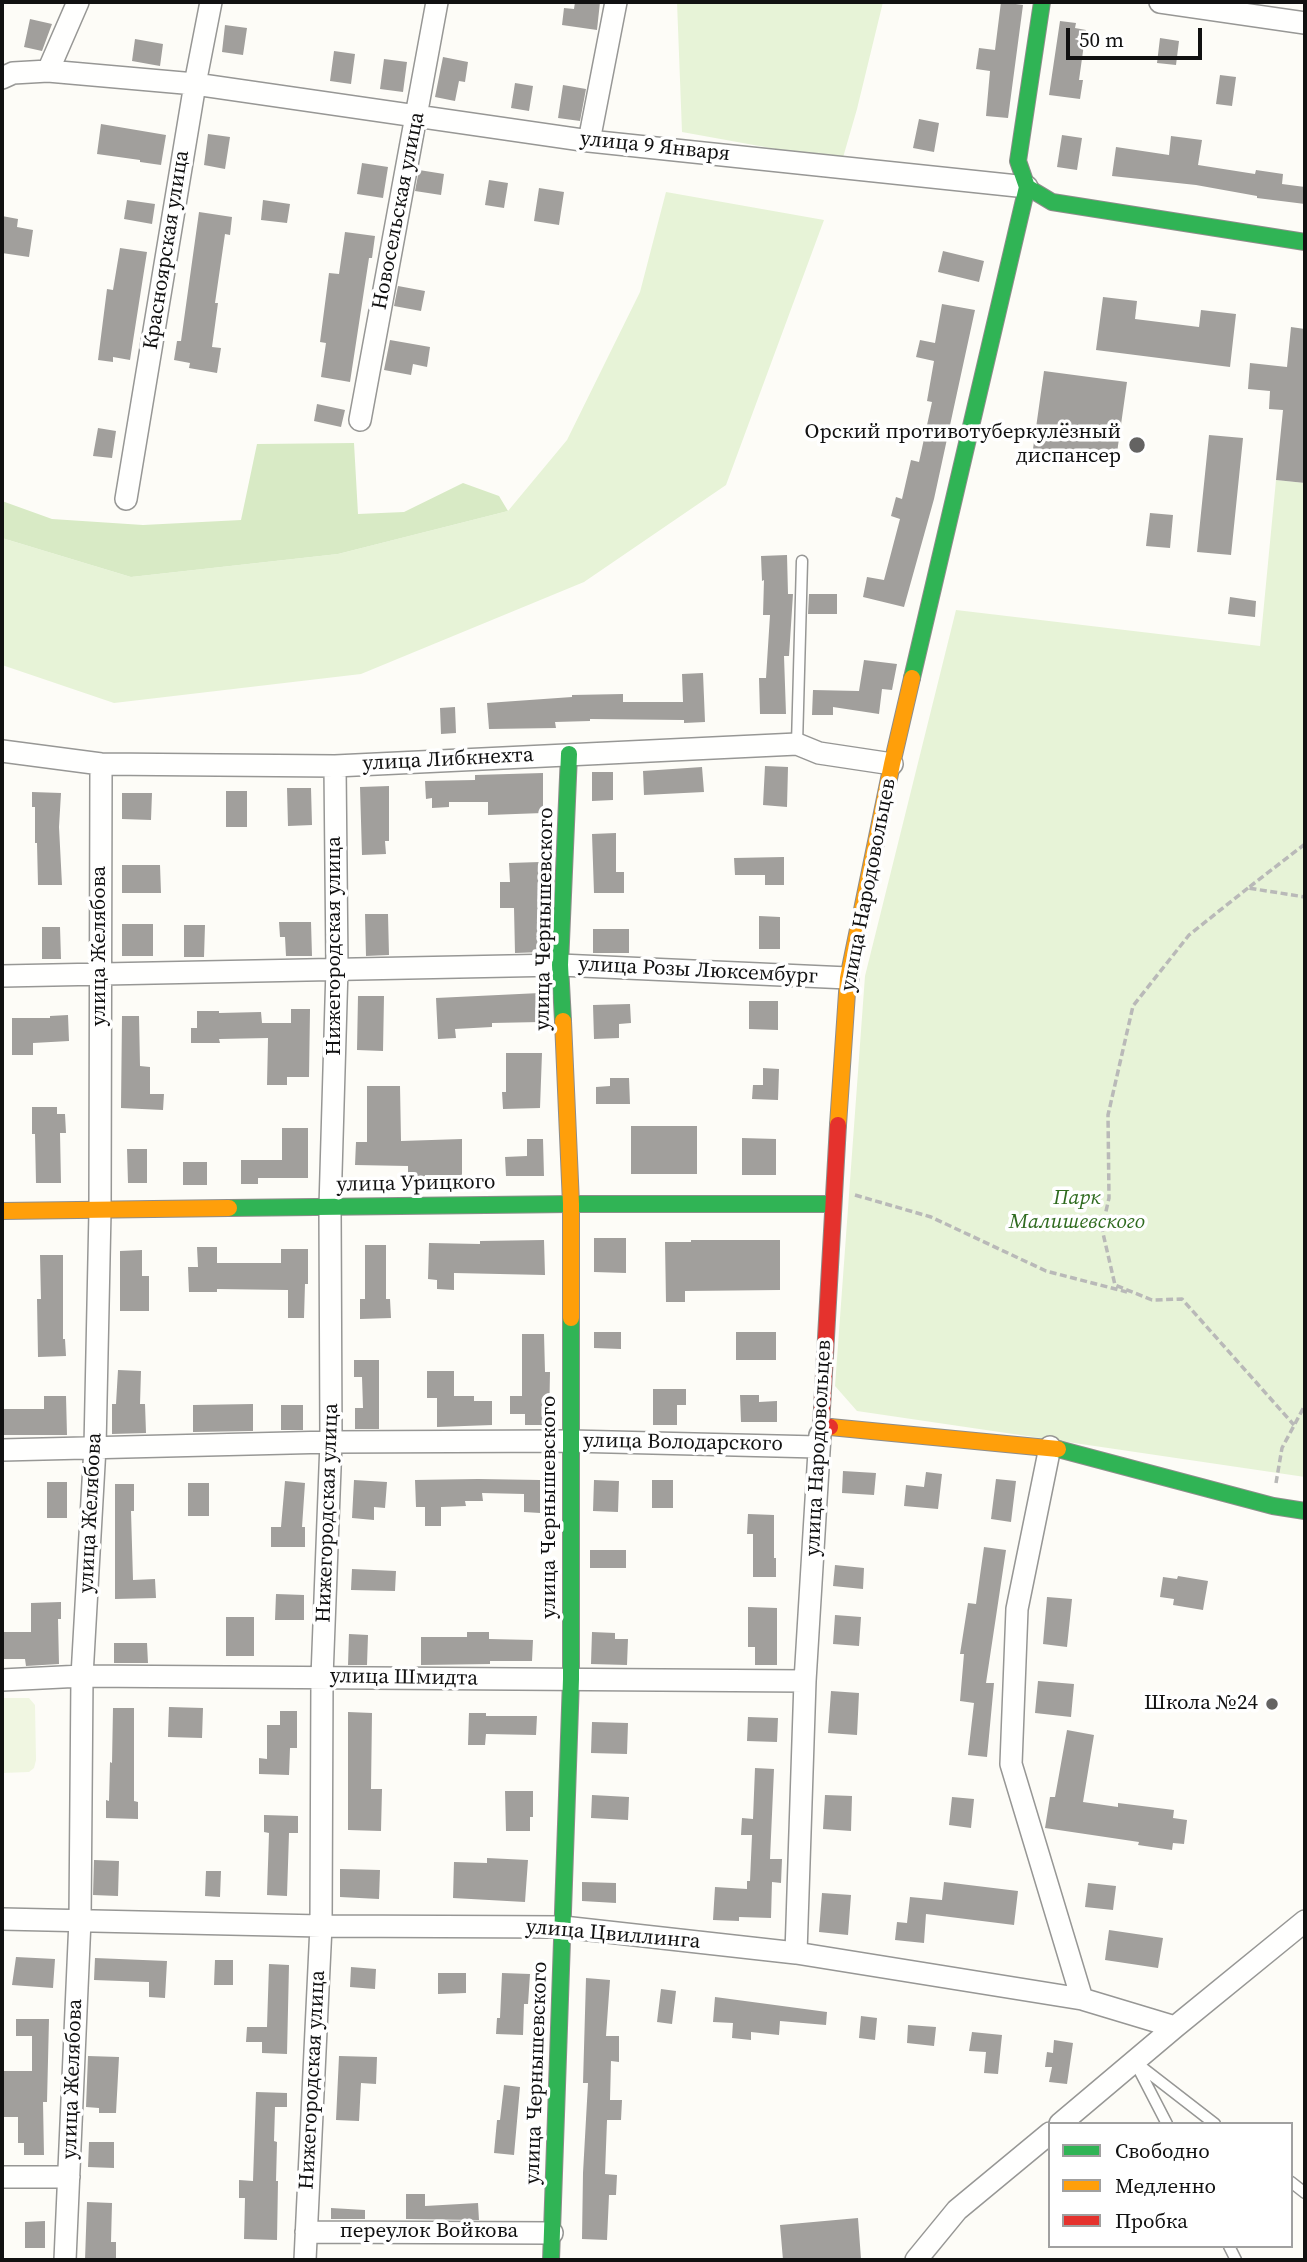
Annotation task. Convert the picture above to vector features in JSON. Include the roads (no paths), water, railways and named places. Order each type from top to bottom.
[{"type":"street","points":[[48,71],[78,2]]},
{"type":"street","name":"Красноярская улица","points":[[125,499],[211,2]]},
{"type":"street","name":"Новосельская улица","points":[[360,420],[437,2]]},
{"type":"street","points":[[589,141],[616,2]]},
{"type":"street","name":"улица Народовольцев","points":[[796,1953],[805,1681],[832,1204],[848,978],[892,764],[1027,187],[1018,161],[1042,2]]},
{"type":"street","points":[[1160,2],[1305,23]]},
{"type":"street","name":"улица 9 Января","points":[[2,78],[13,73],[48,71],[195,84],[589,141],[1027,187],[1052,202],[1305,242]]},
{"type":"street","name":"улица Либкнехта","points":[[2,751],[101,764],[335,766],[797,744],[819,753],[892,764]]},
{"type":"street","name":"улица Чернышевского","points":[[551,2260],[571,1679],[571,1203],[560,965],[569,754]]},
{"type":"street","name":"улица Желябова","points":[[65,2260],[80,1920],[82,1676],[95,1447],[100,1211],[101,764]]},
{"type":"street","name":"Нижегородская улица","points":[[304,2260],[321,1926],[322,1677],[331,1442],[330,1207],[337,968],[335,766]]},
{"type":"street","name":"улица Розы Люксембург","points":[[2,976],[560,965],[848,978]]},
{"type":"street","name":"улица Урицкого","points":[[2,1212],[571,1203],[832,1204]]},
{"type":"street","points":[[819,1436],[1050,1447],[1273,1506],[1305,1511]]},
{"type":"street","name":"улица Володарского","points":[[2,1450],[331,1442],[819,1436]]},
{"type":"street","points":[[1050,1447],[1017,1609],[1011,1764],[1082,1999]]},
{"type":"street","name":"улица Шмидта","points":[[2,1680],[82,1676],[805,1681]]},
{"type":"street","name":"улица Цвиллинга","points":[[2,1919],[321,1926],[563,1927],[796,1953],[1082,1999],[1175,2027]]},
{"type":"street","points":[[1062,2122],[1305,1921]]},
{"type":"street","points":[[916,2260],[957,2210],[1048,2135]]},
{"type":"street","points":[[2,2177],[69,2177]]},
{"type":"street","name":"переулок Войкова","points":[[306,2232],[552,2233]]},
{"type":"lane","points":[[797,744],[802,561]]},
{"type":"lane","points":[[1135,2062],[1166,2122]]},
{"type":"lane","points":[[1135,2062],[1212,2122]]},
{"type":"place","name":"Орский противотуберкулёзный диспансер","points":[[1137,445]]},
{"type":"place","name":"Школа №24","points":[[1272,1704]]},
{"type":"park label","name":"Парк Малишевского","points":[[1077,1211]]}]
